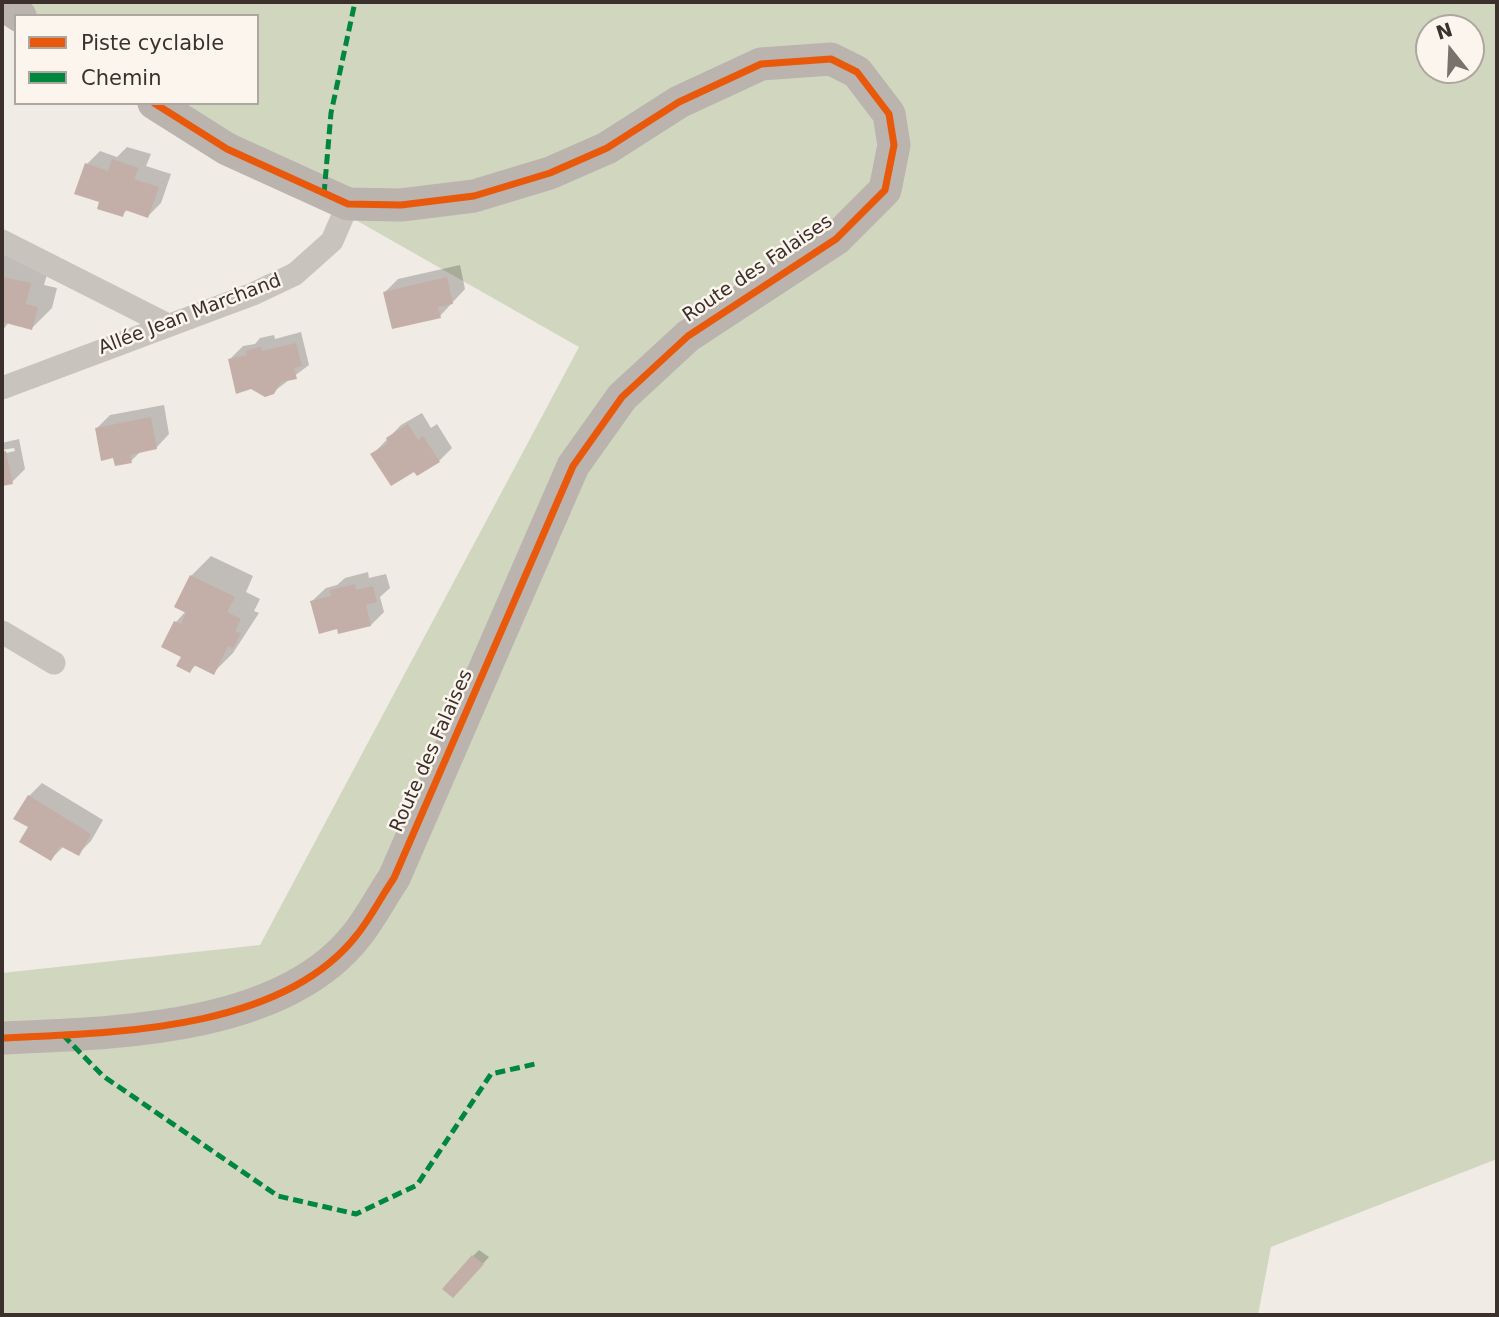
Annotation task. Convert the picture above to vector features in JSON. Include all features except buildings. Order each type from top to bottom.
[{"type":"main road","points":[[2,4],[17,14]]},
{"type":"main road","name":"Route des Falaises","points":[[2,1038],[86,1034],[199,1019],[249,1008],[290,989],[313,974],[356,937],[399,866],[573,466],[622,397],[688,336],[836,239],[885,190],[894,145],[889,114],[857,72],[831,60],[774,62],[761,64],[679,102],[607,148],[550,173],[474,196],[401,205],[348,204],[227,149],[157,105]]},
{"type":"street","name":"Allée Jean Marchand","points":[[2,388],[253,294],[295,274],[332,241],[348,204]]},
{"type":"street","points":[[2,241],[167,324]]},
{"type":"street","points":[[2,632],[54,663]]},
{"type":"green space","points":[[2,2],[1497,2],[1497,1159],[1271,1247],[1258,1315],[2,1315],[2,973],[260,945],[579,347],[154,105],[259,105],[259,14],[14,14]]},
{"type":"marked path","points":[[324,194],[331,113],[355,2]]},
{"type":"marked path","points":[[63,1035],[103,1076],[278,1196],[356,1214],[417,1185],[491,1074],[535,1064]]},
{"type":"cycle path","points":[[2,1038],[143,1029],[193,1021],[240,1009],[285,991],[324,967],[356,936],[394,878],[573,466],[622,397],[688,336],[836,239],[885,190],[894,145],[889,114],[857,72],[831,59],[761,64],[679,102],[607,148],[550,173],[474,196],[401,205],[348,204],[227,149],[157,105]]}]
